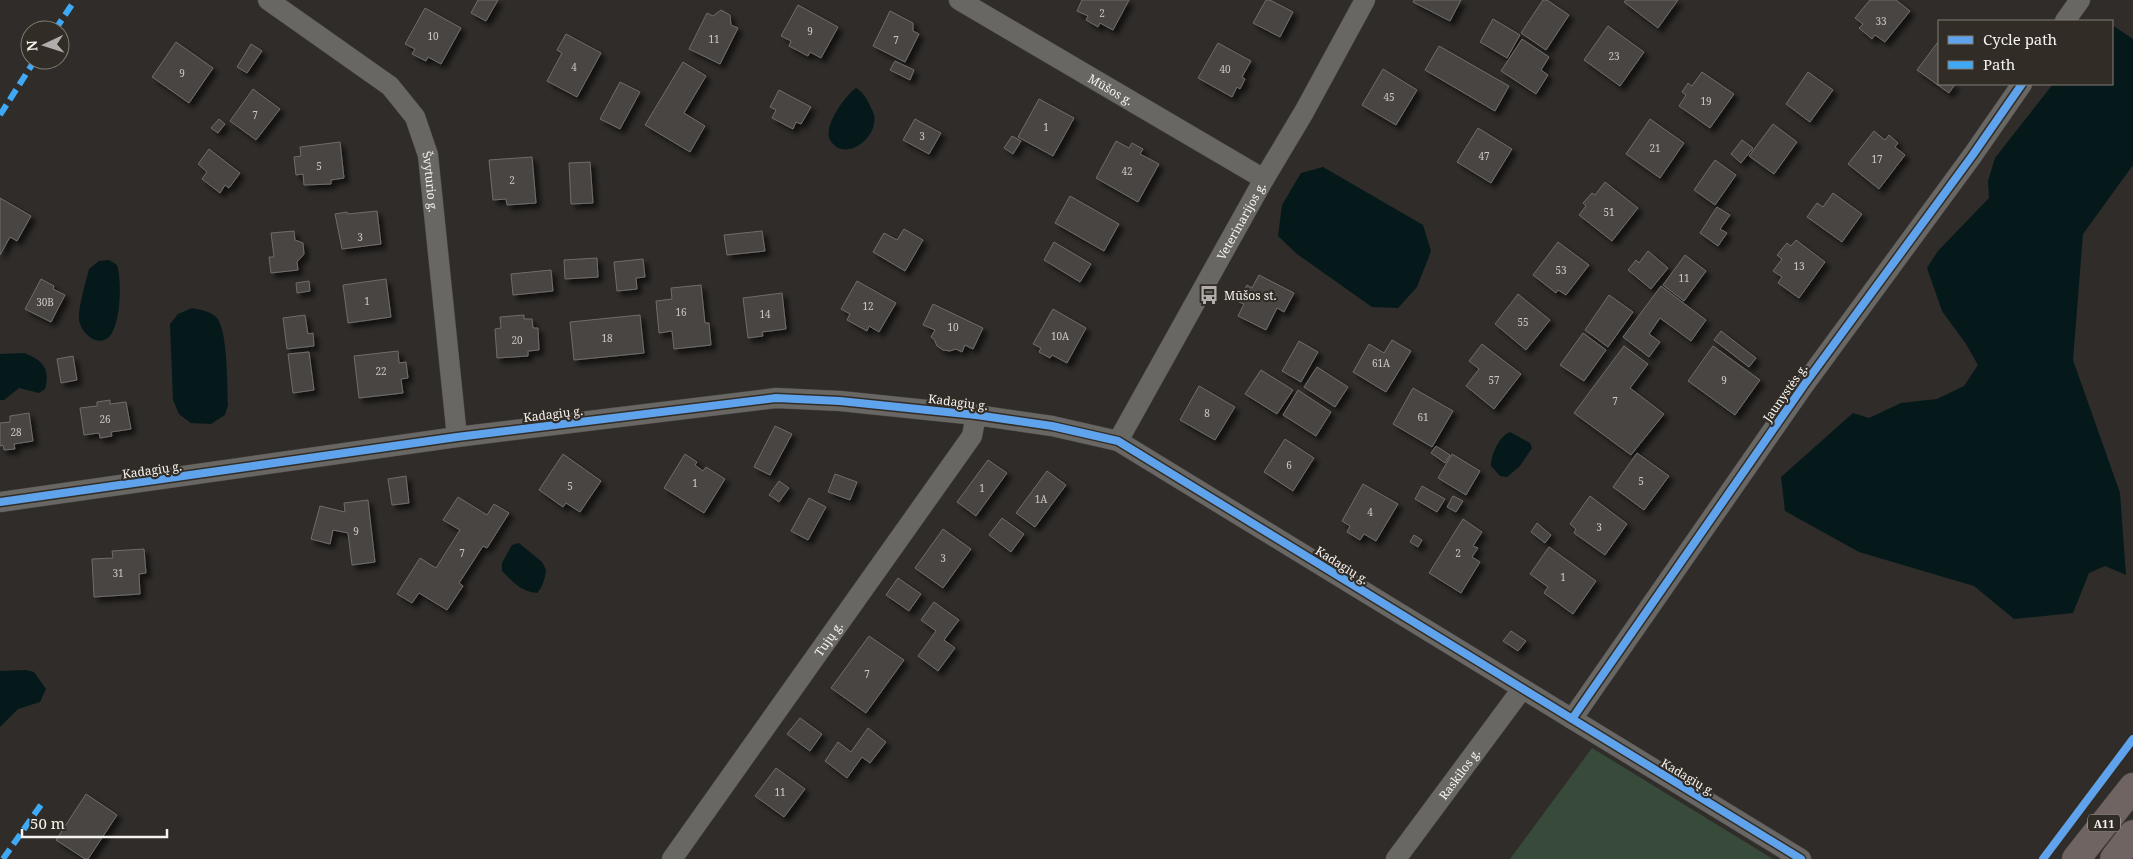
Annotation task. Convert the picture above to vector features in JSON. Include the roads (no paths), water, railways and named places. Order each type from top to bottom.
[{"type":"highway","name":"A11","points":[[2076,859],[2133,787]]},
{"type":"highway","name":"A11","points":[[2114,859],[2133,834]]},
{"type":"street","name":"Švyturio g.","points":[[268,0],[390,86],[415,117],[428,155],[457,437]]},
{"type":"street","name":"Mūšos g.","points":[[959,0],[1264,179]]},
{"type":"street","name":"Veterinarijos g.","points":[[1118,441],[1264,179],[1304,112],[1365,0]]},
{"type":"street","points":[[2066,20],[2080,0]]},
{"type":"street","name":"Jaunystės g.","points":[[1572,720],[1804,385],[1972,156],[2021,85]]},
{"type":"street","name":"Kadagių g.","points":[[0,502],[457,437],[776,398],[840,401],[976,415],[1052,426],[1118,441],[1801,859]]},
{"type":"street","name":"Tujų g.","points":[[672,859],[972,436],[976,415]]},
{"type":"street","name":"Raskilos g.","points":[[1396,859],[1522,689]]},
{"type":"place","name":"Mūšos st.","points":[[1209,295]]}]
